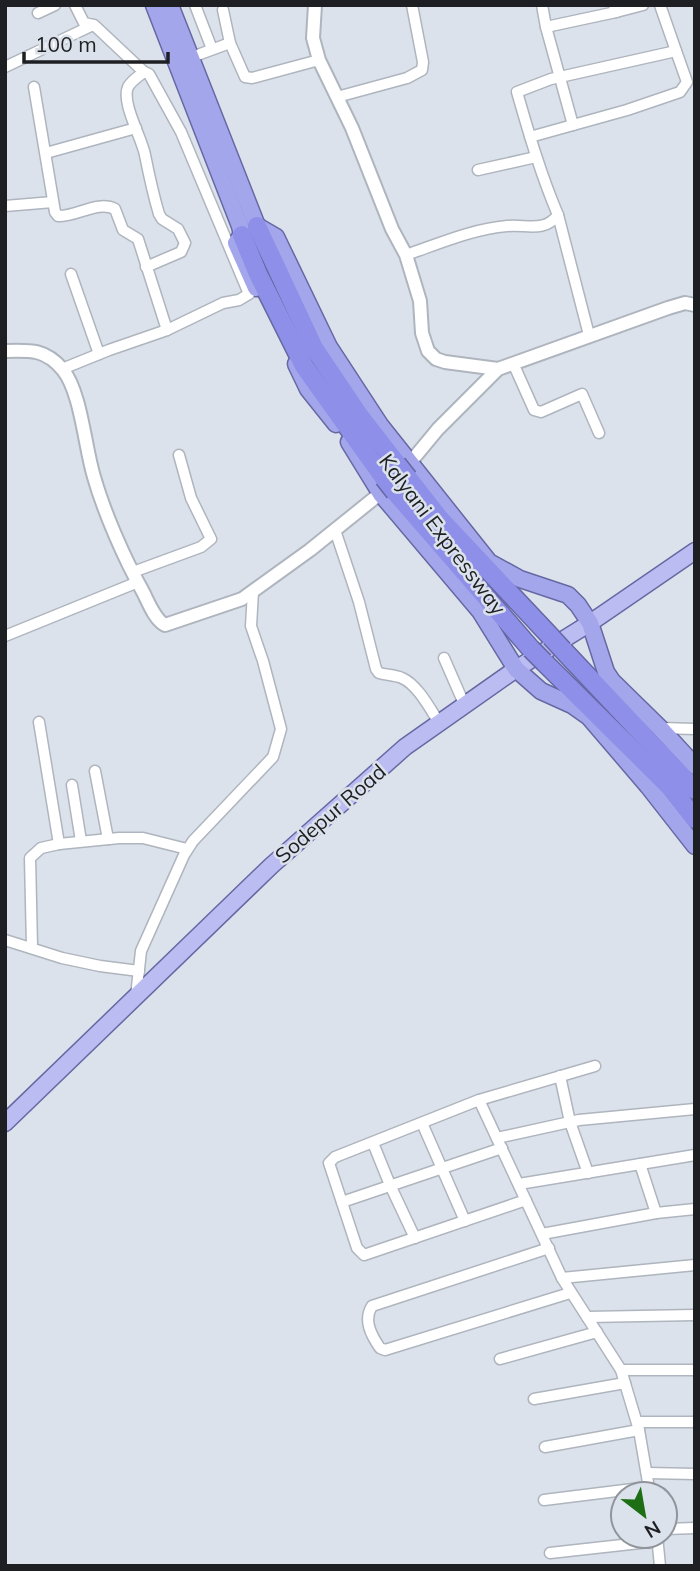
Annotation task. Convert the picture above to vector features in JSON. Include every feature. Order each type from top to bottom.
[{"type":"highway","points":[[154,5],[250,231],[314,348],[359,415],[405,468],[440,519],[695,790]]},
{"type":"highway","points":[[170,5],[192,57],[250,231],[258,274],[304,366],[387,488],[538,655],[672,789],[695,819]]},
{"type":"highway","name":"Kalyani Expressway","points":[[405,468],[489,562],[520,579],[568,595],[578,605],[590,623],[606,672],[612,681],[695,766]]},
{"type":"highway","name":"Kalyani Expressway","points":[[387,488],[480,611],[516,669],[541,691],[572,705],[589,717],[695,846]]},
{"type":"main road","name":"Sodepur Road","points":[[5,1124],[271,866],[405,747],[516,669],[590,623],[695,551]]},
{"type":"street","points":[[38,13],[55,5]]},
{"type":"street","points":[[62,369],[167,330],[223,303],[239,300],[249,293],[181,132],[149,74],[94,25],[84,23],[75,5]]},
{"type":"street","points":[[195,5],[212,49]]},
{"type":"street","points":[[315,5],[313,38],[319,60],[405,255],[420,301],[422,333],[428,351],[436,359],[445,362],[498,369]]},
{"type":"street","points":[[337,97],[407,78],[422,70],[424,62],[412,5]]},
{"type":"street","points":[[542,5],[573,125]]},
{"type":"street","points":[[546,27],[615,9],[643,5]]},
{"type":"street","points":[[530,137],[680,92],[687,82],[660,5]]},
{"type":"street","points":[[223,10],[230,43],[247,78],[319,60]]},
{"type":"street","points":[[5,66],[94,25]]},
{"type":"street","points":[[192,57],[230,43]]},
{"type":"street","points":[[589,335],[558,215],[516,92],[559,78],[676,51]]},
{"type":"street","points":[[144,72],[128,88],[127,96],[145,153],[148,177],[159,214],[178,229],[185,243],[181,252],[146,267]]},
{"type":"street","points":[[34,88],[53,202],[58,216],[103,206],[114,209],[123,230],[138,239],[167,330]]},
{"type":"street","points":[[46,153],[136,128]]},
{"type":"street","points":[[478,170],[536,157]]},
{"type":"street","points":[[5,206],[53,202]]},
{"type":"street","points":[[405,255],[464,235],[508,225],[536,227],[552,222],[558,215]]},
{"type":"street","points":[[71,274],[99,354]]},
{"type":"street","points":[[5,351],[33,349],[47,356],[62,369],[72,384],[94,479],[135,577],[159,621],[165,625],[242,598],[335,530],[387,488],[438,429],[498,369],[668,308],[694,304]]},
{"type":"street","points":[[513,363],[534,410],[541,412],[582,394],[599,433]]},
{"type":"street","points":[[5,636],[201,547],[211,539],[191,498],[179,455]]},
{"type":"street","points":[[335,530],[359,602],[376,669],[379,673],[400,676],[406,680],[416,689],[440,724]]},
{"type":"street","points":[[136,999],[141,951],[187,849],[273,757],[278,741],[281,729],[251,626],[253,591]]},
{"type":"street","points":[[444,658],[465,706]]},
{"type":"street","points":[[39,722],[59,844]]},
{"type":"street","points":[[660,728],[695,729]]},
{"type":"street","points":[[95,771],[108,839]]},
{"type":"street","points":[[72,785],[81,841]]},
{"type":"street","points":[[32,947],[30,858],[41,848],[81,841],[143,838],[187,849]]},
{"type":"street","points":[[5,940],[62,958],[139,971]]},
{"type":"street","points":[[526,1200],[364,1255],[357,1248],[329,1166],[331,1160],[480,1100],[596,1066]]},
{"type":"street","points":[[560,1076],[570,1122],[588,1173]]},
{"type":"street","points":[[480,1100],[562,1278],[621,1370],[638,1426],[648,1480]]},
{"type":"street","points":[[342,1202],[442,1168],[499,1143],[570,1122],[695,1110]]},
{"type":"street","points":[[422,1123],[465,1221]]},
{"type":"street","points":[[373,1143],[415,1238]]},
{"type":"street","points":[[519,1184],[695,1155]]},
{"type":"street","points":[[640,1164],[656,1213]]},
{"type":"street","points":[[542,1234],[656,1213],[695,1209]]},
{"type":"street","points":[[549,1248],[372,1306],[367,1322],[376,1343],[386,1350],[570,1293]]},
{"type":"street","points":[[562,1278],[695,1265]]},
{"type":"street","points":[[587,1317],[695,1315]]},
{"type":"street","points":[[500,1359],[597,1332]]},
{"type":"street","points":[[621,1370],[695,1370]]},
{"type":"street","points":[[534,1399],[625,1383]]},
{"type":"street","points":[[545,1447],[666,1420],[695,1422]]},
{"type":"street","points":[[647,1474],[695,1474]]},
{"type":"street","points":[[544,1500],[609,1494]]},
{"type":"street","points":[[550,1553],[609,1545]]}]
